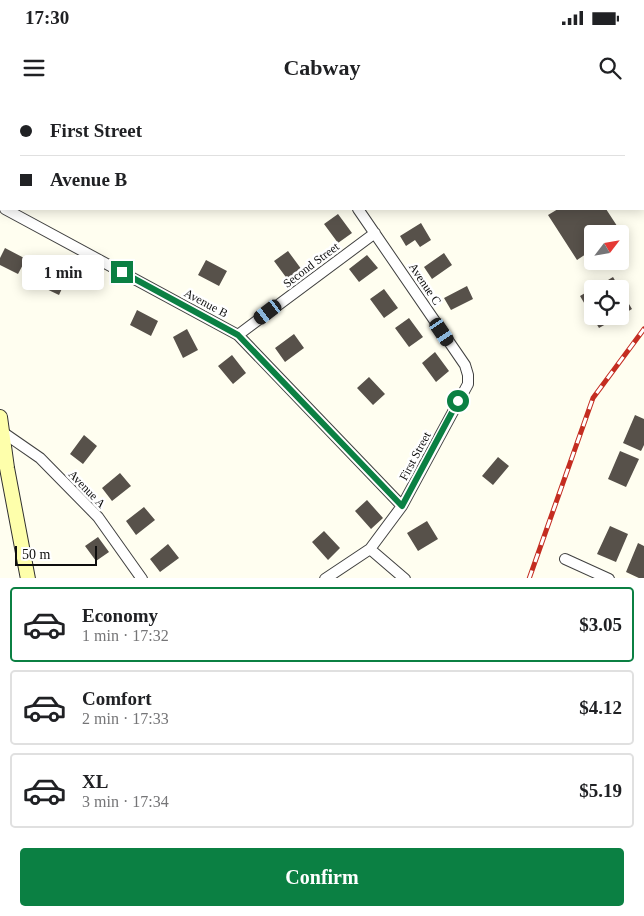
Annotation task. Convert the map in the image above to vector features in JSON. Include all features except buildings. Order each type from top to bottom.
[{"type":"street","name":"Avenue B","points":[[7,210],[238,335],[402,506]]},
{"type":"street","name":"Avenue C","points":[[359,210],[465,365],[468,375]]},
{"type":"street","name":"Second Street","points":[[238,335],[374,233]]},
{"type":"street","name":"First Street","points":[[325,578],[370,550],[402,506],[468,384],[468,375]]},
{"type":"street","points":[[1,424],[7,468],[28,578]]},
{"type":"street","name":"Avenue A","points":[[1,424],[40,458],[98,517],[142,578]]},
{"type":"street","points":[[370,550],[404,578]]},
{"type":"street","points":[[565,559],[609,578]]},
{"type":"railway","points":[[529,578],[593,398],[644,329]]},
{"type":"route","points":[[122,272],[238,335],[402,506],[458,401]]}]
